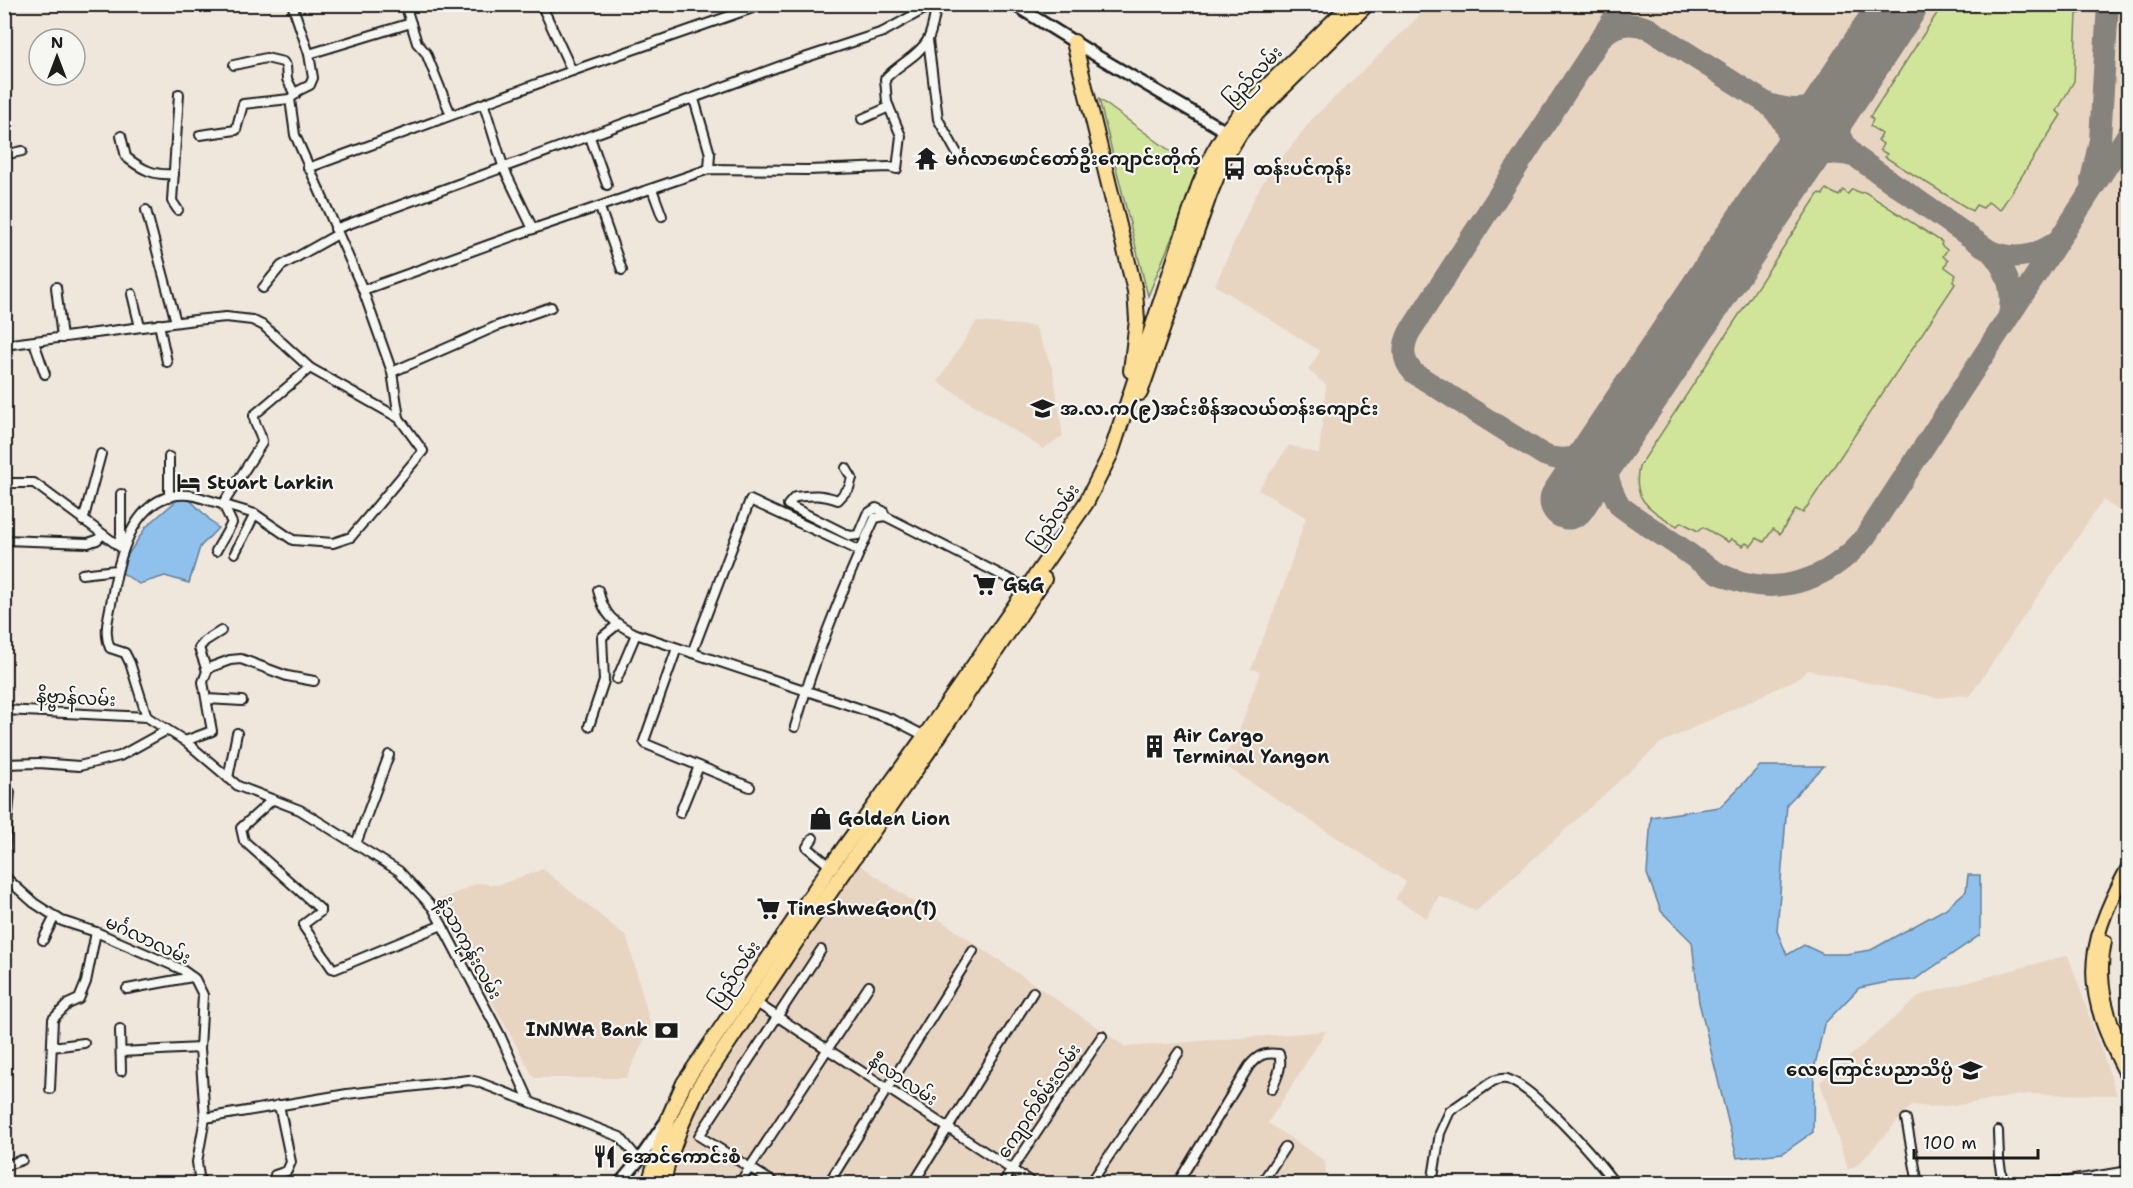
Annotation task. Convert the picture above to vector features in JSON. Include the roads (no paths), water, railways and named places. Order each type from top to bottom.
[{"type":"highway","name":"ပြည်လမ်း","points":[[648,1184],[680,1128],[697,1090],[805,928],[939,736],[1097,499],[1118,457],[1210,193],[1232,135],[1246,106],[1351,4]]},
{"type":"highway","name":"ပြည်လမ်း","points":[[663,1184],[661,1164],[669,1117],[684,1083],[830,866],[925,736],[1098,483],[1111,453],[1199,186],[1213,153],[1367,4]]},
{"type":"highway","points":[[1074,42],[1136,291],[1137,320],[1128,402]]},
{"type":"main road","points":[[2128,867],[2106,911],[2095,948],[2094,991],[2104,1029],[2128,1078]]},
{"type":"main road","points":[[2128,885],[2113,914],[2102,952],[2103,990],[2107,1008],[2128,1058]]},
{"type":"main road","name":"ပြည်လမ်း","points":[[669,1117],[697,1090]]},
{"type":"street","points":[[200,135],[236,130],[243,104],[292,97],[310,85],[313,78],[309,54],[292,4]]},
{"type":"street","points":[[405,4],[417,43],[426,53],[451,115]]},
{"type":"street","points":[[542,4],[572,71]]},
{"type":"street","points":[[308,168],[572,71],[764,4]]},
{"type":"street","points":[[1013,4],[1232,135]]},
{"type":"street","points":[[932,5],[928,40],[938,119],[958,155]]},
{"type":"street","points":[[263,288],[280,266],[337,231],[786,64],[883,32],[932,5]]},
{"type":"street","points":[[309,54],[411,22]]},
{"type":"street","points":[[363,290],[709,169],[808,170],[889,167],[897,169],[901,136],[889,106],[885,79],[928,40]]},
{"type":"street","points":[[234,65],[266,58],[283,62],[286,66],[292,97],[295,135],[363,290],[392,372],[399,418]]},
{"type":"street","points":[[178,210],[172,201],[179,94]]},
{"type":"street","points":[[694,99],[710,154],[709,169]]},
{"type":"street","points":[[484,105],[504,169],[533,229]]},
{"type":"street","points":[[862,119],[889,106]]},
{"type":"street","points":[[121,136],[126,157],[141,168],[160,176],[174,174]]},
{"type":"street","points":[[590,137],[607,185]]},
{"type":"street","points":[[4,155],[22,151]]},
{"type":"street","points":[[652,189],[662,216]]},
{"type":"street","points":[[600,208],[622,270]]},
{"type":"street","points":[[146,210],[176,322]]},
{"type":"street","points":[[56,287],[62,338]]},
{"type":"street","points":[[132,294],[140,327]]},
{"type":"street","points":[[392,372],[497,326],[551,307]]},
{"type":"street","points":[[4,345],[176,322],[226,317],[252,320],[264,326],[284,342],[310,368],[399,418],[423,450],[351,537],[333,543],[293,540],[255,514],[184,494],[169,497],[151,505],[120,547]]},
{"type":"street","points":[[159,324],[167,362]]},
{"type":"street","points":[[34,342],[45,374]]},
{"type":"street","points":[[223,504],[262,443],[262,436],[254,421],[254,416],[310,368]]},
{"type":"street","points":[[83,521],[101,454]]},
{"type":"street","points":[[169,458],[169,497]]},
{"type":"street","points":[[846,468],[852,478],[849,488],[838,501],[823,495],[815,495],[795,497],[788,505],[850,536],[858,535],[867,514],[876,508],[883,511],[885,516],[1028,588]]},
{"type":"street","points":[[4,483],[34,483],[120,547]]},
{"type":"street","points":[[121,494],[120,547],[105,636],[110,648],[125,653],[147,717]]},
{"type":"street","points":[[692,653],[750,500],[860,551]]},
{"type":"street","points":[[216,551],[232,523],[223,504]]},
{"type":"street","points":[[235,553],[255,514]]},
{"type":"street","points":[[795,727],[805,690],[860,551],[875,519],[885,516]]},
{"type":"street","points":[[4,540],[88,543],[97,540],[102,535]]},
{"type":"street","points":[[82,574],[116,570]]},
{"type":"street","points":[[598,590],[602,607],[617,625],[636,634],[894,720],[925,736]]},
{"type":"street","points":[[589,726],[604,681],[602,637],[617,625]]},
{"type":"street","points":[[207,671],[200,648],[205,641],[222,631]]},
{"type":"street","points":[[617,679],[636,634]]},
{"type":"street","points":[[677,648],[644,741],[646,744],[750,787]]},
{"type":"street","points":[[184,741],[212,731],[203,682],[211,667],[230,660],[241,659],[287,676],[314,681]]},
{"type":"street","points":[[207,699],[242,701]]},
{"type":"street","name":"နိဗ္ဗာန်လမ်း","points":[[4,710],[147,717]]},
{"type":"street","name":"နံ့သာကုန်းလမ်း","points":[[147,717],[184,741],[238,786],[300,810],[399,871],[433,908],[500,1035],[531,1102]]},
{"type":"street","points":[[4,764],[39,763],[79,766],[120,756],[166,729]]},
{"type":"street","points":[[228,778],[237,733]]},
{"type":"street","points":[[356,844],[389,755]]},
{"type":"street","points":[[680,813],[699,766]]},
{"type":"street","points":[[4,858],[10,792]]},
{"type":"street","points":[[272,800],[241,828],[244,841],[320,909],[320,912],[304,924],[304,927],[332,968],[335,969],[442,925]]},
{"type":"street","points":[[813,838],[807,848],[830,866]]},
{"type":"street","name":"မင်္ဂလာလမ်း","points":[[4,876],[34,903],[62,921],[96,932],[181,969],[195,979],[203,995],[200,1048],[205,1118],[198,1162],[200,1184]]},
{"type":"street","points":[[43,940],[55,916]]},
{"type":"street","points":[[50,1089],[53,1019],[68,1004],[79,999],[86,982],[96,932]]},
{"type":"street","points":[[776,1184],[699,1136],[821,950]]},
{"type":"street","points":[[828,1184],[973,951]]},
{"type":"street","points":[[127,989],[192,977]]},
{"type":"street","points":[[739,1184],[869,986]]},
{"type":"street","points":[[913,1184],[1033,992]]},
{"type":"street","name":"နီလာလမ်း","points":[[755,1002],[1034,1184]]},
{"type":"street","points":[[120,1029],[121,1071]]},
{"type":"street","name":"ကျောက်စိမ်းလမ်း","points":[[1002,1184],[1102,1036]]},
{"type":"street","points":[[52,1047],[84,1043]]},
{"type":"street","points":[[121,1052],[200,1048]]},
{"type":"street","points":[[1090,1184],[1179,1052]]},
{"type":"street","points":[[1178,1184],[1249,1066],[1257,1056],[1268,1052],[1279,1054],[1281,1057],[1281,1066],[1272,1089]]},
{"type":"street","points":[[1432,1184],[1440,1133],[1450,1111],[1501,1078],[1509,1080],[1536,1098],[1579,1140],[1612,1182]]},
{"type":"street","points":[[205,1118],[347,1094],[470,1080],[620,1137],[640,1158],[661,1164]]},
{"type":"street","points":[[275,1175],[287,1171],[291,1162],[279,1106]]},
{"type":"street","points":[[619,1184],[669,1117]]},
{"type":"street","points":[[1906,1119],[1918,1184]]},
{"type":"street","points":[[1998,1131],[2003,1184]]},
{"type":"street","points":[[1261,1184],[1285,1147]]},
{"type":"street","points":[[4,1166],[22,1160]]},
{"type":"street","points":[[2016,1184],[2068,1181],[2128,1171]]},
{"type":"water","points":[[184,494],[218,528],[200,547],[189,583],[165,576],[139,584],[118,570],[146,527]]},
{"type":"water","points":[[1760,766],[1824,766],[1787,804],[1777,931],[1787,955],[1804,945],[1823,954],[1846,954],[1871,950],[1945,909],[1966,891],[1968,875],[1980,875],[1980,935],[1914,980],[1859,988],[1824,1024],[1814,1070],[1813,1132],[1783,1153],[1737,1158],[1699,1002],[1692,942],[1661,911],[1647,874],[1651,817],[1720,807]]},
{"type":"place","name":"မင်္ဂလာဖောင်တော်ဦးကျောင်းတိုက်","points":[[927,159]]},
{"type":"place","name":"ထန်းပင်ကုန်း","points":[[1235,169]]},
{"type":"place","name":"အ.လ.က(၉)အင်းစိန်အလယ်တန်းကျောင်း","points":[[1042,409]]},
{"type":"place","name":"Stuart Larkin","points":[[189,483]]},
{"type":"place","name":"G&G","points":[[985,585]]},
{"type":"place","name":"Air Cargo Terminal Yangon","points":[[1155,746]]},
{"type":"place","name":"Golden Lion","points":[[820,819]]},
{"type":"place","name":"TineShweGon(1)","points":[[769,909]]},
{"type":"place","name":"INNWA Bank","points":[[666,1030]]},
{"type":"place","name":"လေကြောင်းပညာသိပ္ပံ","points":[[1971,1070]]},
{"type":"place","name":"အောင်ကောင်းစံ","points":[[604,1157]]}]
